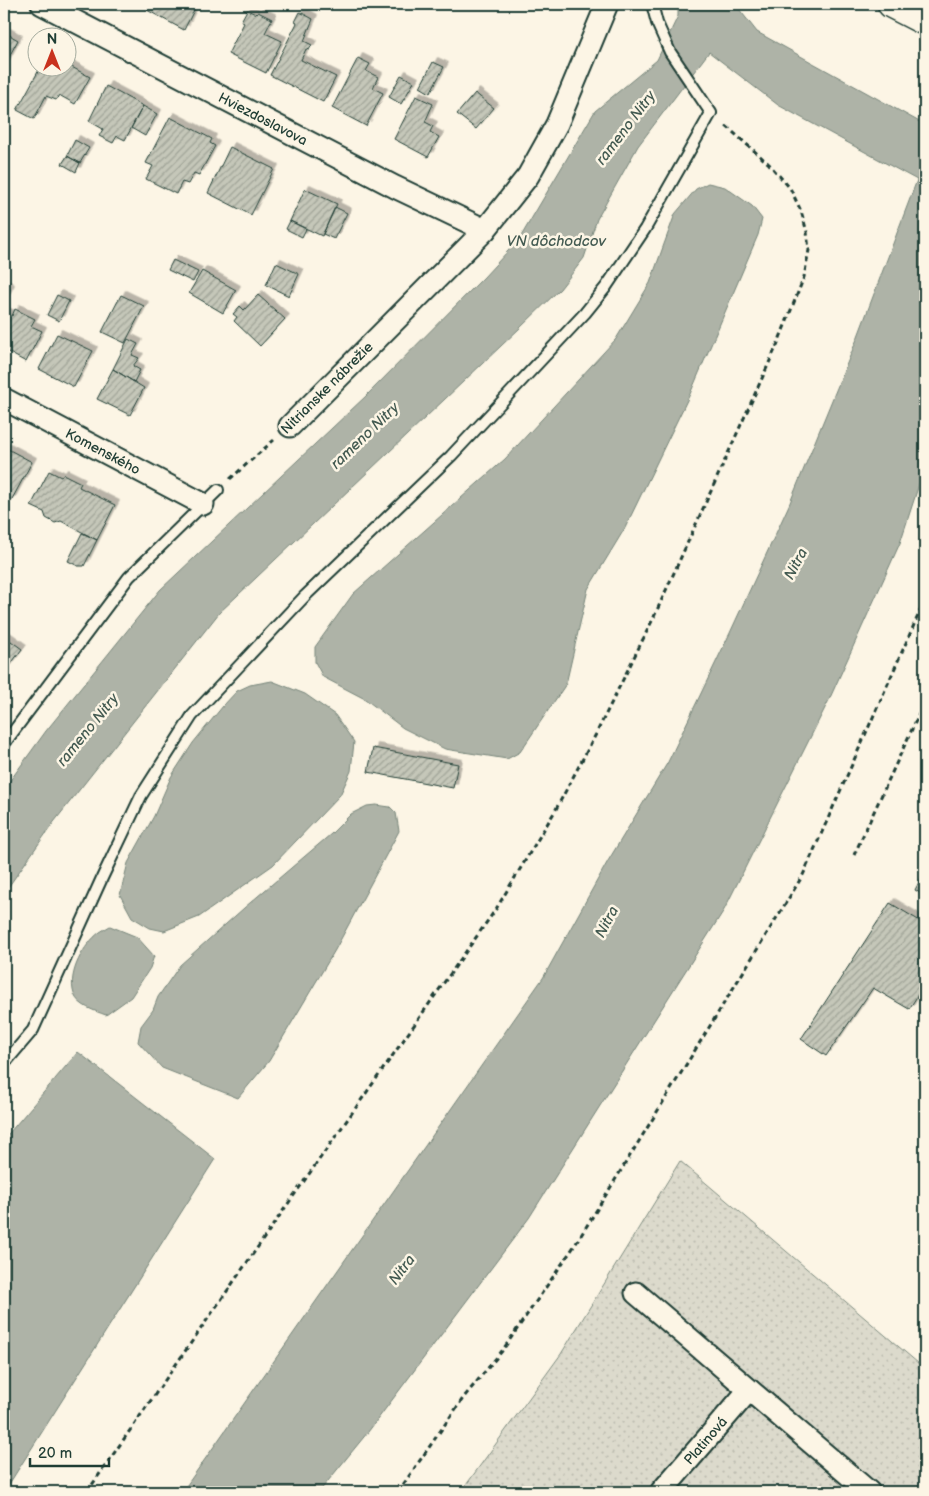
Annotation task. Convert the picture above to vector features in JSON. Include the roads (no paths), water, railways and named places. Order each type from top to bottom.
[{"type":"main road","points":[[897,6],[925,20]]},
{"type":"street","name":"Hviezdoslavova","points":[[42,4],[395,187],[486,230]]},
{"type":"street","name":"Nitrianske nábrežie","points":[[290,426],[486,230],[528,176],[557,124],[607,4]]},
{"type":"street","name":"Komenského","points":[[4,399],[211,497]]},
{"type":"street","points":[[636,1293],[869,1492]]},
{"type":"street","name":"Platinová","points":[[661,1492],[749,1390]]},
{"type":"lane","points":[[4,1064],[33,1030],[141,796],[192,716],[305,596],[451,456],[585,312],[606,287],[645,229],[711,113],[670,52],[657,22],[652,4]]},
{"type":"lane","points":[[4,744],[129,577],[211,497]]},
{"type":"water","points":[[678,4],[735,4],[757,32],[925,125],[925,466],[900,543],[829,700],[724,910],[529,1218],[368,1432],[319,1492],[182,1492],[543,978],[608,861],[668,762],[789,505],[857,339],[917,180],[778,105],[709,52],[638,146],[597,219],[584,258],[560,289],[219,613],[54,822],[4,893],[4,789],[46,731],[160,590],[366,396],[520,238],[595,111],[657,60],[678,16]]},
{"type":"water","points":[[708,183],[725,187],[752,206],[762,219],[758,235],[690,394],[625,528],[588,589],[566,684],[520,752],[507,759],[445,749],[403,728],[365,699],[323,677],[315,662],[315,647],[353,594],[505,459],[616,339],[650,283],[675,214],[696,189]]},
{"type":"water","points":[[272,681],[305,694],[335,715],[354,742],[351,771],[340,795],[273,865],[199,917],[164,931],[150,928],[132,917],[120,895],[128,863],[154,816],[171,777],[193,743],[237,691],[250,685]]},
{"type":"water","points":[[367,806],[390,807],[396,813],[399,831],[335,950],[269,1061],[238,1098],[162,1068],[138,1042],[141,1026],[180,965],[331,834],[351,814]]},
{"type":"water","points":[[110,926],[137,937],[154,956],[150,968],[131,997],[106,1015],[79,1002],[72,986],[75,968],[83,951],[94,937]]},
{"type":"water","points":[[78,1052],[215,1159],[4,1492],[4,1139]]},
{"type":"water label","name":"rameno Nitry","points":[[626,128]]},
{"type":"water label","name":"VN dôchodcov","points":[[556,241]]},
{"type":"water label","name":"rameno Nitry","points":[[365,436]]},
{"type":"water label","name":"Nitra","points":[[796,564]]},
{"type":"water label","name":"rameno Nitry","points":[[88,730]]},
{"type":"water label","name":"Nitra","points":[[607,922]]},
{"type":"water label","name":"Nitra","points":[[402,1270]]}]
